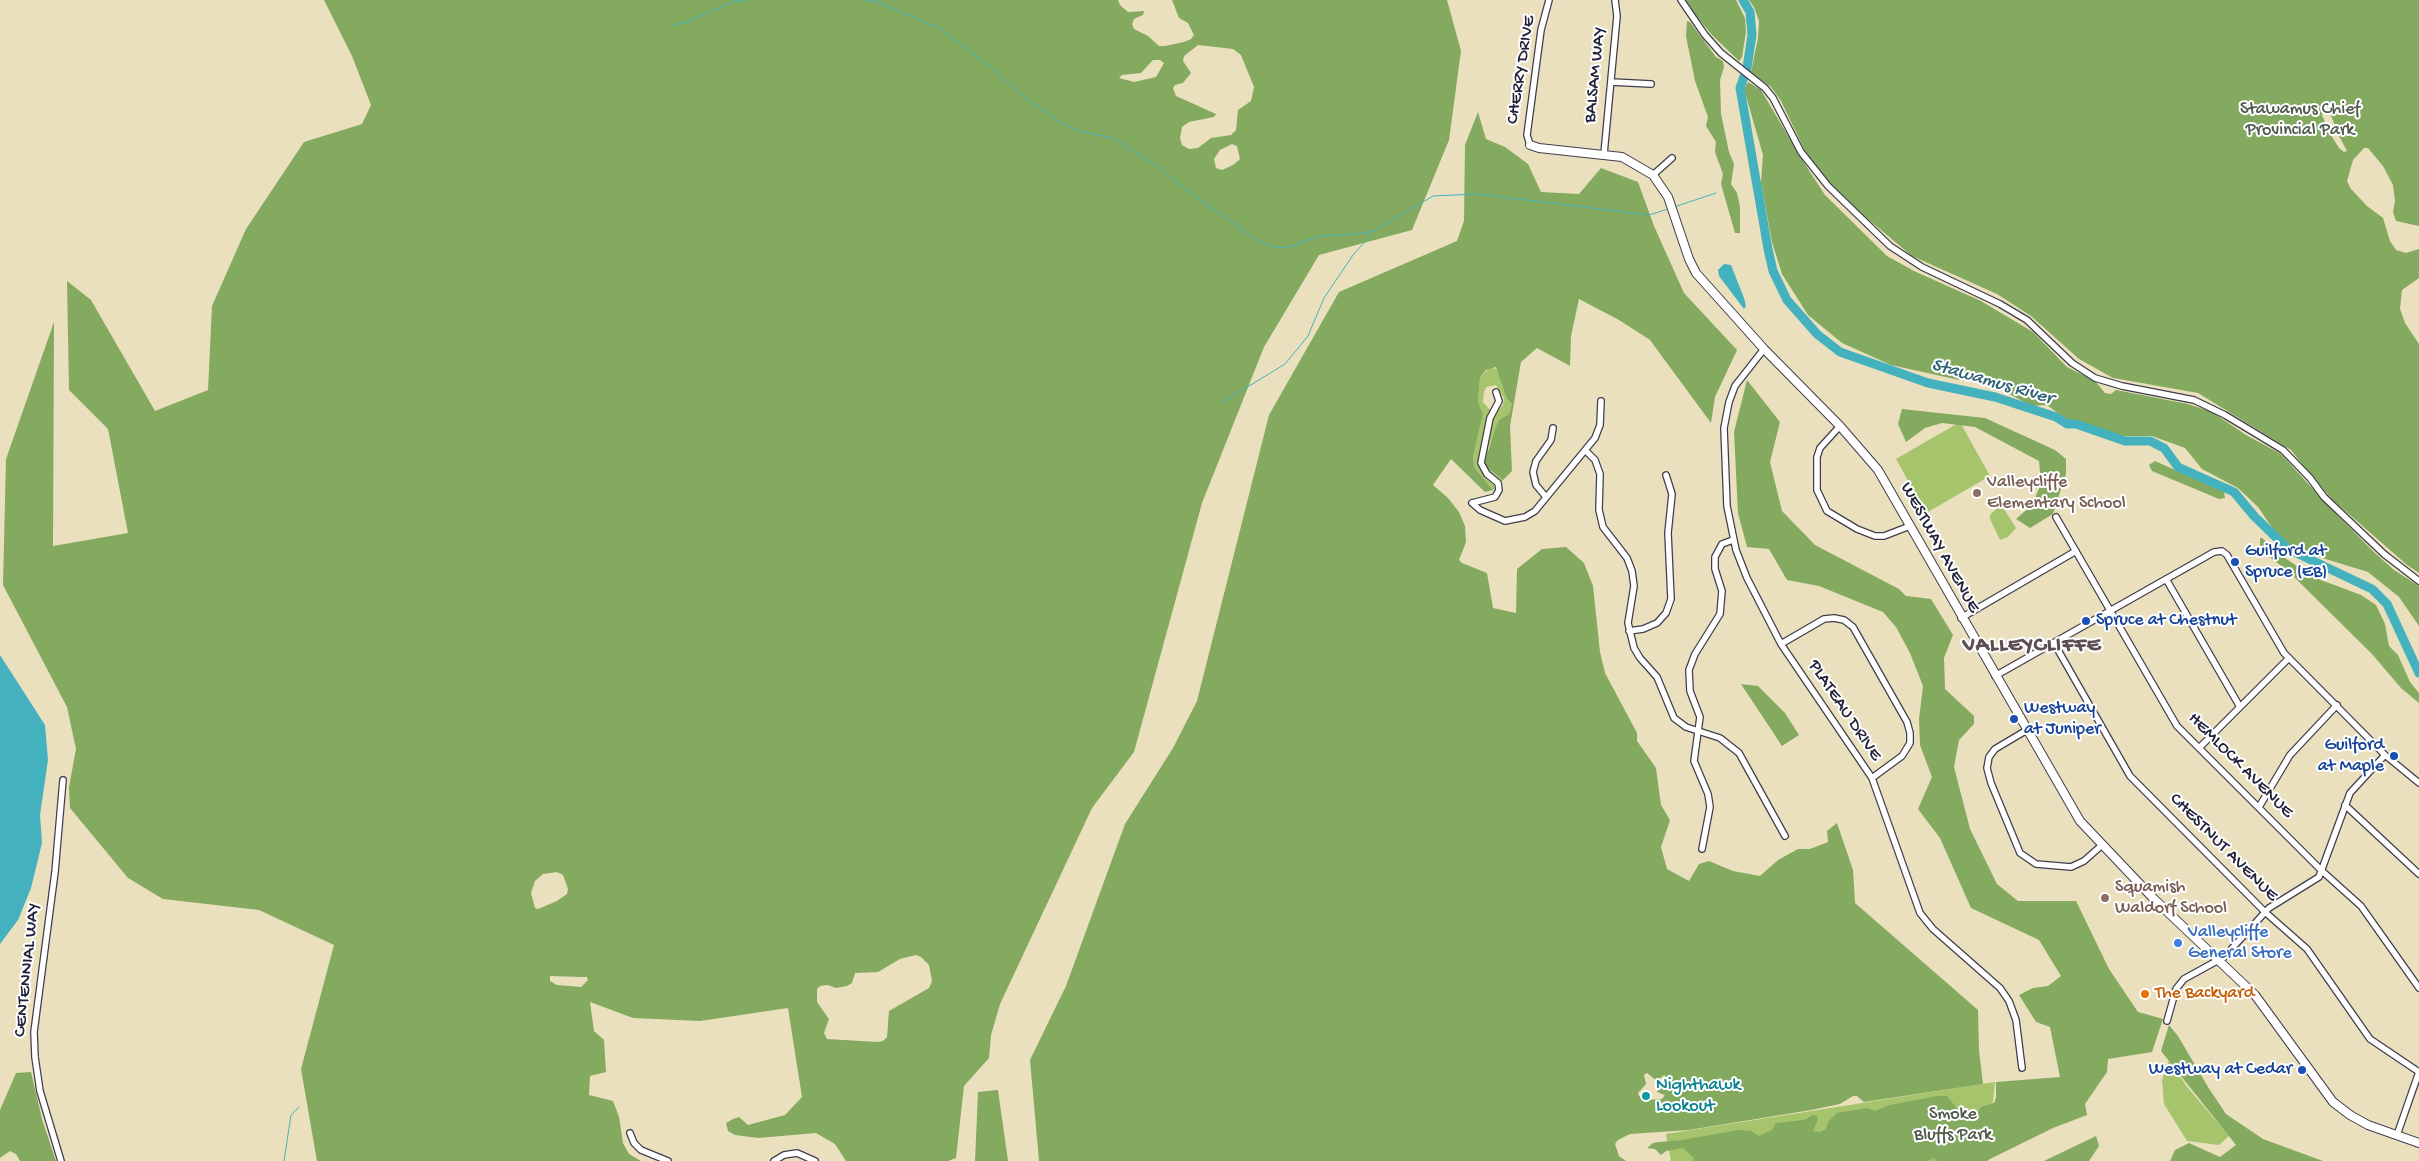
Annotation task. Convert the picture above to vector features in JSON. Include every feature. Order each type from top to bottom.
[{"type":"street","name":"CHERRY DRIVE","points":[[1530,145],[1527,135],[1541,30],[1549,0]]},
{"type":"street","name":"BALSAM WAY","points":[[1604,154],[1617,16],[1615,0]]},
{"type":"street","points":[[1681,0],[1705,35],[1738,67],[1765,88],[1777,104],[1801,152],[1828,186],[1890,246],[1922,267],[1993,300],[2028,320],[2072,363],[2095,378],[2122,386],[2187,399],[2208,406],[2283,450],[2310,478],[2324,497],[2384,554],[2419,581]]},
{"type":"street","points":[[1611,82],[1651,84]]},
{"type":"street","name":"WESTWAY AVENUE","points":[[1530,145],[1539,148],[1604,154],[1630,160],[1653,175],[1668,197],[1689,259],[1696,273],[1764,349],[1840,426],[1878,470],[2075,815],[2154,900],[2261,1002],[2333,1102],[2357,1120],[2419,1143]]},
{"type":"street","points":[[1653,175],[1672,158]]},
{"type":"street","name":"PLATEAU DRIVE","points":[[1764,349],[1735,386],[1727,414],[1724,441],[1726,487],[1732,540],[1747,578],[1781,644],[1872,778],[1916,906],[1933,929],[2005,994],[2016,1020],[2022,1068]]},
{"type":"street","points":[[1496,392],[1499,401],[1490,418],[1481,463],[1487,474],[1498,483],[1499,490],[1495,497],[1472,503],[1480,510],[1505,521],[1526,517],[1535,511],[1586,451],[1595,438],[1600,425],[1601,401]]},
{"type":"street","points":[[1840,426],[1820,448],[1817,457],[1817,490],[1827,511],[1857,529],[1875,536],[1884,536],[1910,526]]},
{"type":"street","points":[[1546,497],[1536,485],[1533,472],[1536,461],[1551,440],[1553,428]]},
{"type":"street","points":[[1586,451],[1595,460],[1600,474],[1598,510],[1603,527],[1628,558],[1632,571],[1634,586],[1629,615],[1629,631],[1633,646],[1640,658],[1662,685],[1674,718],[1686,727],[1720,738],[1739,753],[1785,836]]},
{"type":"street","points":[[1629,631],[1643,629],[1657,623],[1666,613],[1671,599],[1668,533],[1672,494],[1666,474]]},
{"type":"street","name":"HEMLOCK AVENUE","points":[[2056,517],[2177,726],[2322,871],[2361,906],[2419,988]]},
{"type":"street","points":[[1702,850],[1710,807],[1708,794],[1694,761],[1700,717],[1690,691],[1689,670],[1695,654],[1720,614],[1722,591],[1715,569],[1715,557],[1722,544],[1732,540]]},
{"type":"street","points":[[1961,618],[2076,551]]},
{"type":"street","points":[[1995,676],[2214,552],[2222,551],[2227,555],[2276,642],[2289,658],[2385,755],[2419,783]]},
{"type":"street","points":[[2166,579],[2240,707]]},
{"type":"street","points":[[1781,644],[1824,619],[1844,620],[1853,627],[1907,722],[1910,733],[1910,743],[1902,756],[1872,778]]},
{"type":"street","name":"CHESTNUT AVENUE","points":[[2054,643],[2130,776],[2265,912],[2307,949],[2370,1039],[2419,1072]]},
{"type":"street","points":[[2199,748],[2289,658]]},
{"type":"street","points":[[2259,806],[2286,759],[2337,705]]},
{"type":"street","points":[[2027,730],[1995,749],[1989,757],[1987,768],[1991,783],[2020,854],[2036,864],[2070,868],[2084,861],[2102,845]]},
{"type":"street","points":[[2167,1021],[2180,984],[2184,980],[2219,961],[2265,912],[2316,880],[2322,871],[2350,793],[2385,755]]},
{"type":"street","name":"CENTENNIAL WAY","points":[[61,1161],[39,1084],[34,1032],[55,872],[62,780]]},
{"type":"street","points":[[2345,804],[2419,874]]},
{"type":"street","points":[[2397,1135],[2419,1072]]},
{"type":"street","points":[[630,1133],[634,1143],[641,1150],[668,1161]]},
{"type":"street","points":[[774,1161],[793,1154],[805,1155],[815,1161]]},
{"type":"green space","points":[[324,0],[1118,0],[1120,5],[1128,12],[1144,11],[1143,15],[1134,19],[1132,24],[1134,29],[1148,36],[1159,46],[1165,46],[1184,42],[1191,39],[1194,35],[1188,23],[1179,18],[1172,0],[1447,0],[1461,51],[1449,140],[1412,230],[1319,255],[1264,347],[1202,503],[1134,752],[1092,808],[1000,1004],[991,1035],[989,1058],[964,1086],[956,1158],[948,1161],[846,1161],[835,1144],[816,1133],[758,1138],[735,1135],[728,1131],[726,1123],[739,1117],[748,1125],[785,1115],[802,1097],[788,1008],[700,1021],[633,1018],[590,1002],[594,1031],[604,1040],[606,1072],[590,1076],[589,1095],[613,1101],[619,1117],[623,1143],[629,1154],[641,1161],[317,1161],[301,1069],[334,945],[259,910],[163,899],[128,878],[70,808],[69,787],[76,749],[67,707],[3,585],[6,459],[54,322],[53,546],[128,533],[108,429],[69,390],[67,281],[91,300],[155,411],[208,390],[212,306],[246,229],[304,142],[362,124],[371,105],[352,56]],"holes":[[[1198,45],[1233,49],[1241,55],[1254,87],[1251,101],[1238,110],[1236,130],[1231,135],[1211,138],[1198,148],[1189,149],[1182,145],[1180,138],[1182,127],[1189,122],[1214,117],[1216,114],[1176,96],[1173,88],[1175,85],[1183,83],[1191,73],[1183,61],[1184,56]],[[1153,60],[1160,60],[1164,63],[1156,77],[1134,82],[1119,78],[1122,75],[1141,73]],[[1232,144],[1237,146],[1240,159],[1233,165],[1222,170],[1216,168],[1214,159],[1220,150]],[[557,872],[563,875],[568,889],[567,894],[557,901],[538,909],[535,908],[531,893],[535,881],[543,874]],[[916,955],[929,965],[932,981],[929,988],[889,1011],[887,1037],[883,1041],[827,1039],[824,1033],[829,1019],[817,1002],[817,989],[820,986],[828,985],[836,988],[847,986],[852,983],[855,973],[878,972],[900,959]],[[550,976],[587,977],[588,980],[581,987],[557,985],[550,981]]]},
{"type":"green space","points":[[1686,0],[1736,0],[1745,18],[1746,32],[1742,57],[1739,61],[1712,35],[1688,6]]},
{"type":"green space","name":"Stawamus Chief Provincial Park","points":[[1749,0],[2419,0],[2419,226],[2396,221],[2393,212],[2395,201],[2393,185],[2383,166],[2368,148],[2364,148],[2353,160],[2347,181],[2351,189],[2367,206],[2383,218],[2390,241],[2396,250],[2406,253],[2419,249],[2419,278],[2402,290],[2400,309],[2405,323],[2419,344],[2419,573],[2407,565],[2334,501],[2291,450],[2198,393],[2113,378],[2079,359],[2031,316],[1997,294],[1912,256],[1857,210],[1829,183],[1805,151],[1781,101],[1771,87],[1751,72],[1758,38],[1759,21],[1754,7]],"holes":[[[2327,105],[2347,151],[2344,152],[2339,148],[2329,132],[2322,115]]]},
{"type":"green space","points":[[1687,21],[1690,22],[1716,57],[1723,61],[1724,67],[1720,80],[1721,114],[1729,152],[1734,164],[1731,184],[1737,193],[1740,207],[1740,233],[1735,233],[1721,184],[1723,174],[1715,152],[1716,142],[1706,126],[1708,117],[1695,81],[1686,36]]},
{"type":"green space","points":[[1748,82],[1761,90],[1825,195],[1887,256],[1914,271],[1981,301],[2033,332],[2067,367],[2095,381],[2105,393],[2111,394],[2116,390],[2188,404],[2212,412],[2246,435],[2281,454],[2374,552],[2394,570],[2419,586],[2419,626],[2399,597],[2368,572],[2288,546],[2277,535],[2258,507],[2238,488],[2202,469],[2185,448],[2152,436],[2120,436],[2067,420],[2047,405],[2031,406],[1981,378],[1959,380],[1891,365],[1842,343],[1808,315],[1782,274],[1772,242],[1761,183],[1763,155],[1744,89]]},
{"type":"green space","points":[[1478,112],[1486,139],[1505,147],[1528,164],[1541,192],[1579,194],[1601,168],[1638,182],[1654,226],[1684,293],[1737,350],[1715,397],[1711,423],[1650,340],[1619,320],[1579,299],[1571,336],[1570,366],[1537,348],[1521,362],[1510,426],[1512,471],[1503,480],[1487,467],[1485,461],[1499,420],[1509,414],[1512,404],[1507,399],[1496,367],[1486,370],[1480,377],[1478,402],[1483,414],[1473,457],[1474,467],[1493,490],[1485,492],[1451,459],[1433,485],[1448,498],[1459,512],[1465,526],[1466,542],[1459,560],[1487,573],[1493,608],[1516,613],[1517,569],[1542,549],[1566,547],[1584,563],[1593,586],[1600,652],[1605,673],[1637,733],[1637,741],[1656,768],[1661,805],[1670,820],[1661,847],[1667,869],[1689,881],[1699,864],[1709,861],[1733,871],[1760,876],[1778,860],[1798,849],[1810,849],[1828,842],[1827,831],[1837,823],[1853,870],[1855,903],[1978,1010],[1979,1050],[1983,1084],[1864,1102],[1857,1096],[1853,1096],[1840,1104],[1811,1110],[1689,1130],[1630,1134],[1618,1140],[1615,1144],[1619,1156],[1626,1161],[1039,1161],[1030,1060],[1066,986],[1125,824],[1173,748],[1197,701],[1269,415],[1339,292],[1457,241],[1464,221],[1465,145]],"holes":[[[1647,1073],[1657,1081],[1664,1075],[1670,1080],[1670,1083],[1662,1084],[1658,1088],[1657,1092],[1665,1095],[1662,1099],[1646,1100],[1639,1096],[1638,1093],[1646,1084],[1644,1075]]]},
{"type":"green space","points":[[1491,367],[1498,370],[1507,399],[1512,404],[1509,414],[1499,420],[1488,448],[1487,467],[1503,480],[1501,482],[1484,467],[1483,460],[1493,415],[1503,405],[1504,398],[1496,385],[1486,387],[1483,402],[1491,411],[1478,463],[1484,476],[1496,487],[1493,490],[1474,467],[1473,457],[1483,414],[1478,402],[1480,377]]},
{"type":"green space","points":[[1747,380],[1780,422],[1770,462],[1782,511],[1815,545],[1899,589],[1906,596],[1931,599],[1953,635],[1944,658],[1945,689],[1974,716],[1974,724],[1959,740],[1954,767],[1970,829],[1997,884],[2018,901],[2076,901],[2109,969],[2138,1012],[2163,1019],[2152,1052],[2108,1059],[2107,1072],[2085,1104],[2087,1115],[2053,1128],[1986,1161],[1937,1161],[1934,1158],[1928,1161],[1693,1161],[1694,1158],[1683,1148],[1666,1151],[1661,1155],[1655,1149],[1647,1148],[1653,1143],[1738,1130],[1751,1131],[1759,1136],[1772,1130],[1776,1123],[1804,1120],[1813,1115],[1817,1116],[1818,1119],[1813,1131],[1820,1132],[1826,1129],[1828,1122],[1837,1113],[1867,1108],[1875,1111],[1890,1105],[1937,1096],[1947,1096],[1955,1106],[1959,1116],[1969,1118],[1978,1112],[1981,1107],[1994,1103],[1996,1098],[1996,1082],[2060,1077],[2050,1027],[2036,1022],[2019,995],[2033,988],[2048,986],[2061,976],[2039,940],[1971,908],[1940,838],[1918,809],[1932,777],[1920,745],[1919,719],[1923,686],[1910,653],[1896,627],[1883,612],[1819,586],[1787,580],[1769,549],[1747,547],[1738,513],[1734,432]]},
{"type":"green space","points":[[1902,409],[1985,418],[2055,450],[2066,459],[2066,474],[2053,514],[2030,528],[2016,519],[2032,505],[2041,484],[2039,461],[1975,427],[1942,423],[1925,428],[1906,442],[1898,424]]},
{"type":"green space","points":[[1960,422],[1990,476],[1926,513],[1896,459]]},
{"type":"green space","points":[[2155,461],[2224,492],[2225,498],[2219,499],[2152,471],[2149,465]]},
{"type":"green space","points":[[2001,504],[2016,528],[2008,537],[2000,540],[1990,515]]},
{"type":"green space","points":[[2260,538],[2313,577],[2361,595],[2376,605],[2385,624],[2389,646],[2398,655],[2410,682],[2419,693],[2419,703],[2401,688],[2372,654],[2287,570],[2272,559],[2260,545]]},
{"type":"green space","points":[[1741,684],[1758,686],[1785,713],[1799,735],[1782,746]]},
{"type":"green space","points":[[2169,1025],[2178,1036],[2226,1114],[2263,1139],[2323,1161],[2170,1161],[2175,1150],[2189,1143],[2220,1157],[2236,1145],[2161,1051]]},
{"type":"green space","points":[[2169,1061],[2188,1088],[2229,1136],[2219,1145],[2187,1141],[2164,1104],[2162,1080]]},
{"type":"green space","points":[[31,1072],[42,1119],[56,1161],[20,1161],[16,1154],[10,1151],[0,1158],[0,1110],[16,1073]]},
{"type":"green space","name":"Smoke Bluffs Park","points":[[1995,1082],[1988,1144],[1988,1161],[1671,1161],[1666,1134]]},
{"type":"green space","points":[[998,1090],[1008,1161],[975,1161],[978,1092]]},
{"type":"green space","points":[[2096,1136],[2099,1146],[2089,1161],[2044,1161]]},
{"type":"water","points":[[1724,264],[1731,265],[1744,298],[1746,306],[1744,309],[1719,276],[1718,270]]},
{"type":"water","points":[[0,655],[45,725],[48,760],[40,815],[42,843],[31,888],[18,920],[0,944]]},
{"type":"waterway","points":[[674,25],[689,21],[733,2],[747,0]]},
{"type":"waterway","points":[[866,0],[878,2],[941,29],[995,70],[1021,95],[1062,123],[1080,131],[1115,139],[1161,169],[1257,240],[1273,247],[1286,248],[1319,236],[1374,231]]},
{"type":"waterway","name":"Stawamus River","points":[[1743,0],[1750,12],[1752,35],[1747,68],[1740,88],[1768,249],[1773,271],[1787,300],[1817,334],[1840,352],[1928,383],[1995,397],[2056,417],[2067,424],[2076,424],[2125,441],[2150,441],[2164,448],[2178,467],[2234,492],[2254,516],[2288,549],[2372,589],[2387,604],[2419,673]]},
{"type":"waterway","points":[[1674,207],[1716,193]]},
{"type":"waterway","points":[[1223,402],[1285,364],[1308,336],[1324,298],[1353,255],[1375,230],[1433,196],[1477,194],[1649,215],[1668,209]]},
{"type":"waterway","points":[[284,1161],[291,1115],[299,1107]]},
{"type":"place","name":"Valleycliffe Elementary School","points":[[1977,493]]},
{"type":"place","name":"Guilford at Spruce (EB)","points":[[2235,562]]},
{"type":"place","name":"Spruce at Chestnut","points":[[2086,621]]},
{"type":"place","name":"Westway at Juniper","points":[[2014,719]]},
{"type":"place","name":"Guilford at Maple","points":[[2394,756]]},
{"type":"place","name":"Squamish Waldorf School","points":[[2105,898]]},
{"type":"place","name":"Valleycliffe General Store","points":[[2178,943]]},
{"type":"place","name":"The Backyard","points":[[2145,994]]},
{"type":"place","name":"Westway at Cedar","points":[[2302,1070]]},
{"type":"place","name":"Nighthawk Lookout","points":[[1646,1096]]},
{"type":"district","name":"VALLEYCLIFFE","points":[[2032,647]]}]
